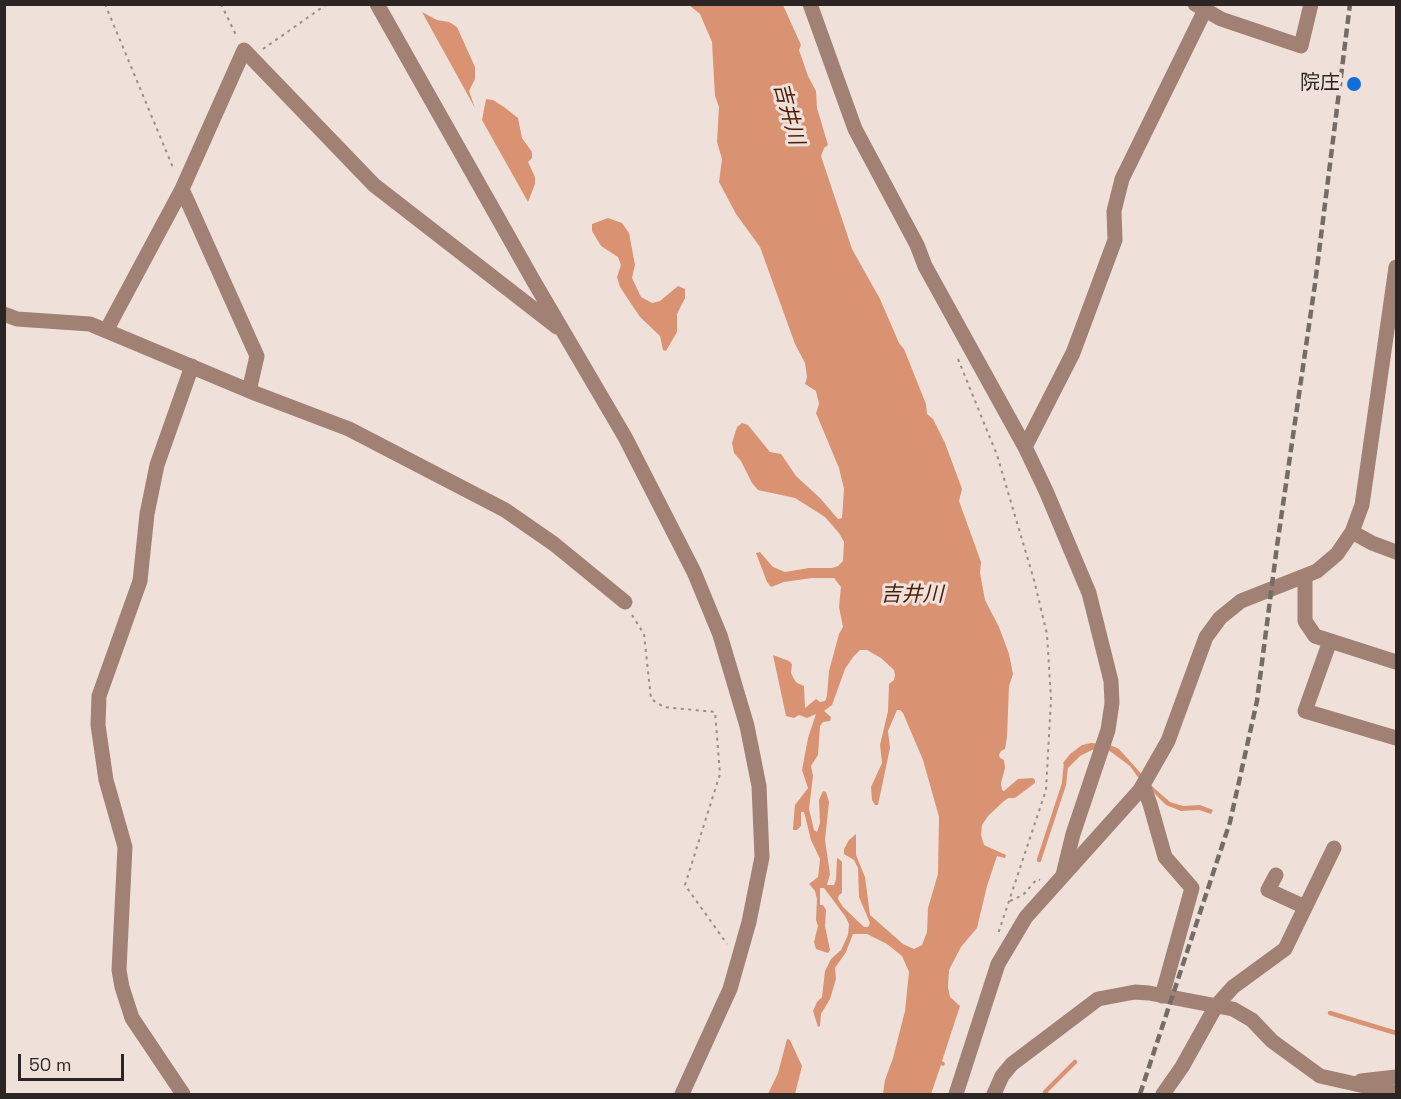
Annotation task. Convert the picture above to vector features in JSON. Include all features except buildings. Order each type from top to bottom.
[{"type":"street","points":[[370,4],[387,22]]},
{"type":"street","points":[[377,4],[625,437],[694,572],[720,635],[747,726],[759,786],[762,857],[749,922],[730,989],[682,1095]]},
{"type":"street","points":[[810,4],[855,129],[917,245],[925,266],[1025,447],[1089,592],[1111,681],[1112,703],[1108,730],[1072,834],[1062,877]]},
{"type":"street","points":[[1025,447],[1073,353],[1115,240],[1114,211],[1122,179],[1200,7],[1221,19],[1301,46],[1311,4]]},
{"type":"street","points":[[106,331],[182,189],[247,54],[374,185],[564,333]]},
{"type":"street","points":[[182,189],[257,356],[249,391]]},
{"type":"street","points":[[956,1095],[998,964],[1026,917],[1143,785],[1168,741],[1206,637],[1220,618],[1241,601],[1317,571],[1337,554],[1352,532],[1362,505],[1396,267]]},
{"type":"street","points":[[4,314],[17,319],[90,324],[249,391],[349,429],[505,510],[554,544],[625,602]]},
{"type":"street","points":[[183,1095],[132,1017],[122,987],[119,970],[125,847],[106,780],[98,725],[99,696],[140,581],[147,514],[156,465],[192,366]]},
{"type":"street","points":[[1352,532],[1396,552]]},
{"type":"street","points":[[1305,576],[1305,621],[1315,636],[1396,662]]},
{"type":"street","points":[[1330,641],[1305,711],[1396,738]]},
{"type":"street","points":[[1143,785],[1165,857],[1192,888],[1162,996]]},
{"type":"street","points":[[1163,1095],[1182,1067],[1216,1006],[1233,987],[1285,949],[1334,848]]},
{"type":"street","points":[[1276,875],[1268,890],[1305,908]]},
{"type":"street","points":[[994,1095],[1002,1076],[1012,1065],[1098,999],[1135,992],[1233,1009],[1252,1020],[1272,1041],[1320,1076],[1396,1093]]},
{"type":"street","points":[[1351,1083],[1396,1077]]},
{"type":"path","points":[[105,4],[182,189]]},
{"type":"path","points":[[221,4],[247,54],[327,4]]},
{"type":"path","points":[[954,350],[997,455],[1034,580],[1047,634],[1051,699],[1046,790],[998,935]]},
{"type":"path","points":[[625,602],[644,634],[651,699],[664,707],[715,712],[720,774],[685,885],[738,961]]},
{"type":"water","name":"吉井川","points":[[689,5],[783,5],[801,45],[799,50],[816,91],[817,108],[828,145],[821,156],[852,249],[904,349],[926,404],[927,414],[933,419],[945,443],[962,489],[959,501],[981,562],[980,573],[985,600],[999,627],[1009,654],[1013,674],[1009,686],[1005,749],[999,755],[1004,760],[1005,768],[1001,783],[1002,790],[1004,791],[1018,779],[1033,778],[1035,783],[1015,798],[1008,798],[1004,801],[982,825],[981,835],[984,845],[1006,855],[1005,858],[997,856],[977,928],[961,947],[949,970],[950,997],[960,1006],[942,1061],[945,1063],[944,1066],[941,1065],[931,1094],[883,1094],[905,1011],[909,972],[902,956],[887,944],[867,934],[853,934],[846,952],[835,968],[836,979],[818,1027],[813,1011],[822,997],[825,971],[831,959],[841,950],[848,935],[849,924],[824,888],[820,888],[820,905],[823,905],[826,910],[825,926],[830,950],[828,953],[816,949],[814,942],[818,926],[817,899],[815,891],[809,884],[818,877],[820,859],[811,840],[804,812],[801,812],[801,826],[797,830],[793,830],[793,827],[795,805],[808,788],[802,770],[808,738],[816,714],[807,718],[799,715],[794,718],[786,716],[773,655],[792,664],[791,673],[794,679],[804,686],[805,708],[816,699],[820,702],[825,701],[829,671],[843,627],[839,607],[841,587],[834,578],[812,578],[784,582],[771,587],[756,553],[760,552],[773,567],[785,572],[809,568],[832,568],[843,561],[844,542],[825,517],[795,498],[758,490],[734,453],[732,443],[737,427],[742,423],[748,425],[770,452],[781,454],[796,476],[838,519],[842,518],[844,489],[839,468],[816,413],[819,404],[816,391],[805,384],[807,377],[805,363],[795,344],[760,247],[736,214],[719,182],[722,159],[717,142],[719,107],[715,96],[712,42],[700,14]],"holes":[[[860,650],[867,650],[881,658],[894,670],[895,675],[894,680],[889,684],[888,711],[880,745],[882,763],[871,787],[872,800],[875,805],[878,805],[890,748],[888,731],[897,710],[900,710],[923,760],[939,817],[938,874],[928,908],[927,932],[922,945],[914,949],[903,944],[870,915],[865,877],[856,855],[856,834],[849,840],[844,854],[854,860],[858,868],[859,897],[870,923],[868,927],[864,927],[843,907],[838,899],[842,893],[842,862],[837,858],[834,885],[827,885],[830,874],[825,840],[829,802],[826,792],[823,791],[819,800],[820,823],[817,832],[814,830],[809,809],[813,776],[811,766],[818,755],[820,726],[823,722],[830,721],[831,717],[824,711],[832,705],[845,669],[853,657]]]},
{"type":"water","points":[[422,12],[457,27],[475,67],[475,79],[469,91],[475,108]]},
{"type":"water","points":[[486,99],[493,100],[518,118],[522,138],[532,152],[532,158],[528,162],[535,177],[535,184],[528,202],[482,120]]},
{"type":"water","points":[[608,218],[622,223],[629,233],[635,265],[632,278],[641,297],[652,303],[660,301],[678,286],[685,289],[685,298],[677,314],[677,332],[666,351],[663,350],[660,336],[640,317],[620,287],[617,277],[621,265],[618,257],[601,246],[592,231],[592,224]]},
{"type":"water","points":[[1108,744],[1119,749],[1154,788],[1170,802],[1183,806],[1200,805],[1213,810],[1211,814],[1199,810],[1181,811],[1166,805],[1130,766],[1107,749],[1092,750],[1080,756],[1067,769],[1063,763],[1070,754],[1082,745]]},
{"type":"water","points":[[787,1039],[790,1040],[802,1066],[795,1094],[768,1094],[778,1073]]},
{"type":"waterway","points":[[1039,860],[1064,784],[1066,764]]},
{"type":"waterway","points":[[1330,1013],[1396,1033]]},
{"type":"waterway","points":[[1047,1094],[1045,1092],[1075,1062]]},
{"type":"railway","points":[[1140,1094],[1230,822],[1257,701],[1315,284],[1350,4]]},
{"type":"place","name":"院庄","points":[[1354,84]]}]
